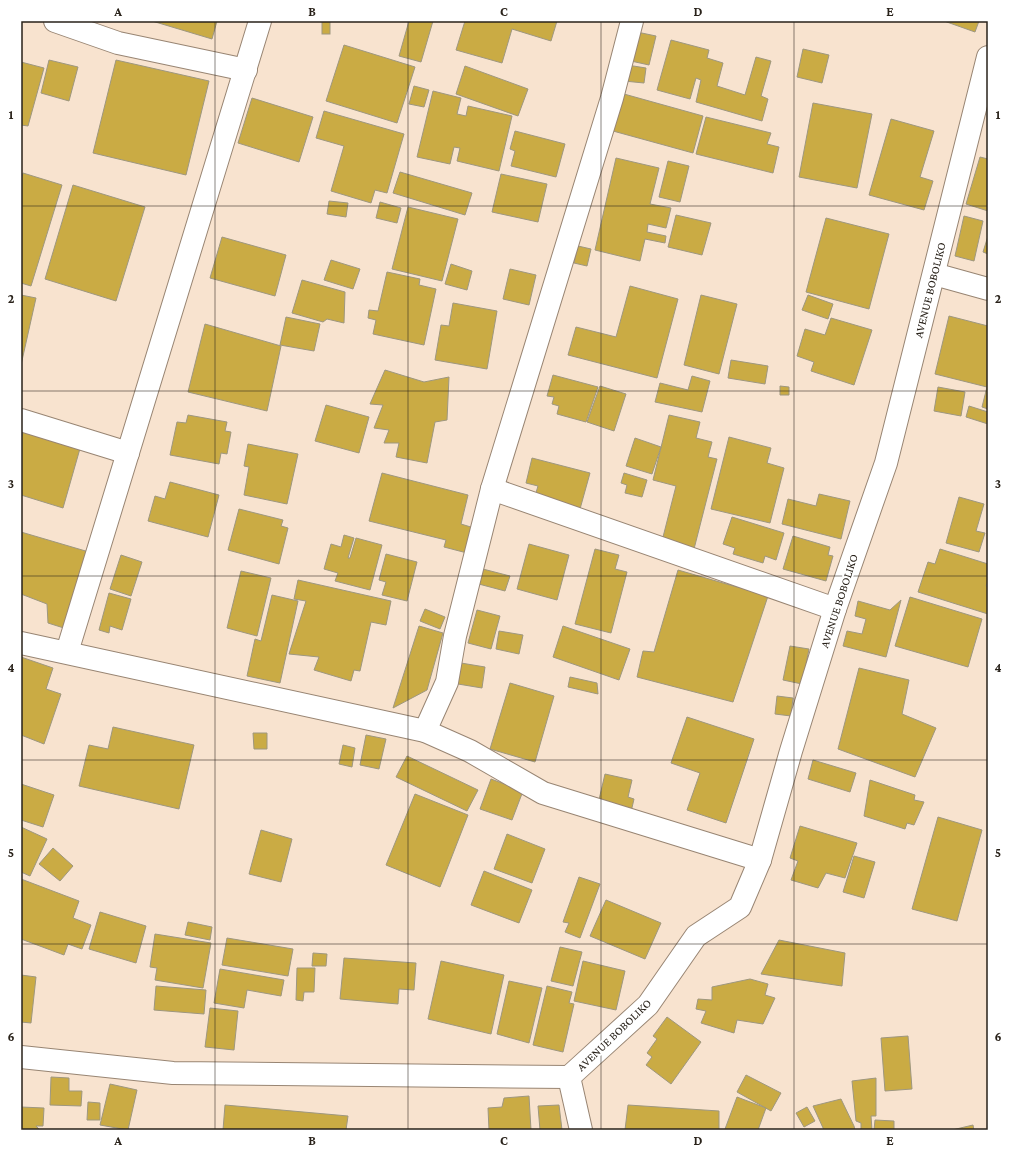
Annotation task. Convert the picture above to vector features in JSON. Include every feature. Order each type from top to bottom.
[{"type":"street","points":[[55,21],[118,43],[246,70]]},
{"type":"street","points":[[67,652],[260,21]]},
{"type":"street","points":[[425,731],[447,682],[455,636],[492,489],[612,98],[632,21]]},
{"type":"street","name":"AVENUE BOBOLIKO","points":[[569,1077],[648,1005],[696,936],[740,908],[760,860],[791,751],[835,609],[886,463],[988,56]]},
{"type":"street","points":[[934,274],[988,289]]},
{"type":"street","points":[[21,420],[128,452]]},
{"type":"street","points":[[492,489],[835,609]]},
{"type":"street","points":[[21,643],[425,731],[470,751],[543,793],[760,860]]},
{"type":"street","points":[[21,1057],[173,1073],[569,1077],[581,1130]]},
{"type":"building","points":[[152,21],[217,21],[212,39]]},
{"type":"building","points":[[322,21],[330,21],[330,34],[322,34]]},
{"type":"building","points":[[409,21],[433,21],[421,62],[399,56]]},
{"type":"building","points":[[465,21],[557,21],[551,41],[512,29],[502,63],[456,50]]},
{"type":"building","points":[[944,21],[979,21],[975,32]]},
{"type":"building","points":[[637,32],[656,36],[649,65],[631,61]]},
{"type":"building","points":[[671,40],[709,50],[707,58],[723,63],[717,86],[745,95],[756,57],[771,61],[761,96],[768,99],[762,121],[696,102],[701,80],[696,78],[690,99],[657,90]]},
{"type":"building","points":[[344,45],[415,67],[397,123],[326,101]]},
{"type":"building","points":[[803,49],[829,55],[822,83],[797,77]]},
{"type":"building","points":[[49,60],[78,67],[69,101],[41,93]]},
{"type":"building","points":[[116,60],[209,81],[186,175],[93,153]]},
{"type":"building","points":[[21,62],[44,68],[28,126],[21,125]]},
{"type":"building","points":[[627,65],[646,68],[644,83],[624,81]]},
{"type":"building","points":[[465,66],[528,89],[518,116],[456,94]]},
{"type":"building","points":[[414,86],[429,90],[424,107],[409,104]]},
{"type":"building","points":[[433,91],[461,98],[457,114],[466,116],[468,106],[512,116],[499,171],[457,161],[460,148],[454,147],[450,164],[417,157]]},
{"type":"building","points":[[624,94],[703,116],[693,153],[613,131]]},
{"type":"building","points":[[252,98],[313,117],[299,162],[238,143]]},
{"type":"building","points":[[813,103],[872,114],[857,188],[799,177]]},
{"type":"building","points":[[324,111],[404,134],[387,193],[375,190],[371,203],[331,191],[344,146],[316,138]]},
{"type":"building","points":[[706,117],[771,133],[767,144],[779,147],[773,173],[696,154]]},
{"type":"building","points":[[891,119],[934,131],[920,177],[933,181],[924,210],[869,195]]},
{"type":"building","points":[[515,131],[565,144],[556,177],[511,166],[515,151],[510,149]]},
{"type":"building","points":[[980,157],[988,159],[988,211],[966,204]]},
{"type":"building","points":[[616,158],[659,168],[650,204],[671,208],[666,228],[648,224],[647,232],[666,236],[665,243],[645,239],[640,261],[595,250]]},
{"type":"building","points":[[668,161],[689,166],[680,202],[659,197]]},
{"type":"building","points":[[400,172],[472,193],[465,215],[393,193]]},
{"type":"building","points":[[23,173],[62,185],[31,286],[21,283],[21,181]]},
{"type":"building","points":[[501,174],[547,184],[538,222],[492,212]]},
{"type":"building","points":[[73,185],[145,207],[116,301],[45,279]]},
{"type":"building","points":[[329,201],[348,203],[346,217],[327,214]]},
{"type":"building","points":[[380,202],[401,208],[397,223],[376,218]]},
{"type":"building","points":[[408,207],[458,219],[442,281],[392,269]]},
{"type":"building","points":[[676,215],[711,223],[702,255],[668,247]]},
{"type":"building","points":[[964,216],[983,221],[974,261],[955,256]]},
{"type":"building","points":[[826,218],[889,234],[869,309],[806,292]]},
{"type":"building","points":[[988,236],[988,254],[983,252]]},
{"type":"building","points":[[222,237],[286,255],[275,296],[210,278]]},
{"type":"building","points":[[578,246],[591,249],[587,266],[574,263]]},
{"type":"building","points":[[331,260],[360,269],[353,289],[324,280]]},
{"type":"building","points":[[451,264],[472,271],[467,290],[445,284]]},
{"type":"building","points":[[510,269],[536,275],[529,305],[503,299]]},
{"type":"building","points":[[387,272],[420,279],[419,285],[436,289],[424,345],[373,334],[376,320],[368,318],[369,310],[378,311]]},
{"type":"building","points":[[302,280],[345,292],[344,323],[327,319],[323,322],[292,313]]},
{"type":"building","points":[[630,286],[678,299],[657,378],[568,355],[576,327],[616,337]]},
{"type":"building","points":[[21,295],[36,298],[21,365]]},
{"type":"building","points":[[701,295],[737,304],[719,374],[684,365]]},
{"type":"building","points":[[808,295],[833,304],[828,319],[802,310]]},
{"type":"building","points":[[453,303],[497,311],[487,369],[435,360],[441,325],[449,326]]},
{"type":"building","points":[[949,316],[988,326],[988,409],[982,407],[987,387],[935,374]]},
{"type":"building","points":[[286,317],[320,324],[314,351],[280,345]]},
{"type":"building","points":[[831,318],[872,330],[854,385],[811,371],[814,362],[797,356],[805,329],[825,335]]},
{"type":"building","points":[[205,324],[281,346],[267,411],[188,392]]},
{"type":"building","points":[[731,360],[768,366],[765,384],[728,378]]},
{"type":"building","points":[[385,370],[424,382],[449,377],[447,420],[435,422],[427,463],[396,457],[399,443],[384,443],[389,430],[374,428],[383,405],[370,404]]},
{"type":"building","points":[[553,375],[598,387],[586,422],[557,414],[559,406],[552,404],[554,397],[547,396]]},
{"type":"building","points":[[692,376],[710,381],[702,412],[655,402],[660,383],[688,390]]},
{"type":"building","points":[[600,386],[626,394],[614,431],[587,422]]},
{"type":"building","points":[[780,386],[789,387],[789,395],[780,395]]},
{"type":"building","points":[[938,387],[965,392],[961,416],[934,411]]},
{"type":"building","points":[[326,405],[369,417],[359,453],[315,441]]},
{"type":"building","points":[[969,406],[988,412],[988,424],[966,417]]},
{"type":"building","points":[[188,415],[227,422],[225,431],[231,432],[227,454],[221,453],[219,464],[170,455],[177,422],[186,423]]},
{"type":"building","points":[[669,415],[700,422],[696,438],[712,442],[708,457],[717,459],[694,549],[662,541],[676,486],[653,480]]},
{"type":"building","points":[[24,429],[81,445],[63,508],[21,495],[21,439]]},
{"type":"building","points":[[729,437],[771,448],[767,463],[784,468],[770,523],[711,509]]},
{"type":"building","points":[[635,438],[661,447],[652,474],[626,466]]},
{"type":"building","points":[[248,444],[298,454],[287,504],[244,495],[249,467],[244,466]]},
{"type":"building","points":[[532,458],[590,473],[580,509],[535,496],[538,486],[526,483]]},
{"type":"building","points":[[382,473],[468,495],[461,524],[474,528],[467,553],[444,547],[446,540],[369,521]]},
{"type":"building","points":[[624,473],[647,480],[642,497],[625,493],[627,485],[621,483]]},
{"type":"building","points":[[170,482],[219,495],[208,537],[148,521],[155,496],[165,499]]},
{"type":"building","points":[[819,494],[850,501],[841,539],[782,524],[788,499],[816,506]]},
{"type":"building","points":[[959,497],[984,504],[976,531],[985,533],[979,552],[946,543]]},
{"type":"building","points":[[239,509],[283,520],[281,526],[288,528],[279,564],[228,550]]},
{"type":"building","points":[[732,517],[784,533],[776,560],[765,556],[763,563],[733,554],[735,548],[723,544]]},
{"type":"building","points":[[21,532],[89,552],[67,629],[48,623],[47,604],[21,594]]},
{"type":"building","points":[[344,535],[354,538],[348,558],[350,558],[356,538],[382,545],[370,590],[335,581],[338,573],[324,569],[331,544],[341,547]]},
{"type":"building","points":[[793,536],[830,547],[828,555],[833,556],[826,581],[783,569]]},
{"type":"building","points":[[529,544],[569,555],[557,600],[517,589]]},
{"type":"building","points":[[595,549],[619,555],[615,569],[627,572],[611,633],[575,624]]},
{"type":"building","points":[[940,549],[988,564],[988,581],[986,586],[988,587],[988,614],[918,592],[928,562],[935,564]]},
{"type":"building","points":[[386,554],[417,562],[407,601],[382,595],[386,582],[379,580]]},
{"type":"building","points":[[121,555],[142,562],[131,596],[110,589]]},
{"type":"building","points":[[479,568],[510,576],[505,591],[475,583]]},
{"type":"building","points":[[678,570],[768,596],[733,702],[637,677],[643,651],[654,652]]},
{"type":"building","points":[[241,571],[271,578],[257,636],[227,628]]},
{"type":"building","points":[[298,580],[391,601],[386,625],[371,622],[360,671],[354,670],[351,681],[314,670],[319,657],[289,654],[306,601],[294,599]]},
{"type":"building","points":[[109,593],[131,599],[122,630],[110,626],[109,633],[99,630]]},
{"type":"building","points":[[272,595],[298,601],[280,683],[247,676],[255,639],[261,641]]},
{"type":"building","points":[[910,597],[982,619],[968,667],[895,646]]},
{"type":"building","points":[[901,600],[886,657],[843,646],[847,631],[862,634],[866,619],[855,616],[858,601],[890,610]]},
{"type":"building","points":[[425,609],[445,617],[440,629],[420,621]]},
{"type":"building","points":[[477,610],[500,616],[491,649],[468,643]]},
{"type":"building","points":[[419,626],[443,633],[427,690],[393,708]]},
{"type":"building","points":[[563,626],[630,649],[619,680],[553,657]]},
{"type":"building","points":[[499,631],[523,635],[519,654],[496,649]]},
{"type":"building","points":[[790,646],[809,649],[802,684],[783,680]]},
{"type":"building","points":[[21,657],[53,668],[46,689],[61,694],[44,744],[21,735]]},
{"type":"building","points":[[461,663],[485,667],[482,688],[458,684]]},
{"type":"building","points":[[859,668],[909,680],[902,714],[936,728],[915,777],[838,749]]},
{"type":"building","points":[[570,677],[597,683],[598,694],[568,687]]},
{"type":"building","points":[[510,683],[554,696],[535,762],[490,749]]},
{"type":"building","points":[[777,696],[793,698],[791,716],[775,714]]},
{"type":"building","points":[[687,717],[754,739],[726,823],[687,810],[700,773],[671,763]]},
{"type":"building","points":[[113,727],[194,745],[179,809],[79,786],[89,745],[108,749]]},
{"type":"building","points":[[253,733],[267,733],[267,749],[254,749]]},
{"type":"building","points":[[366,735],[386,739],[379,769],[360,765]]},
{"type":"building","points":[[343,745],[355,748],[352,767],[339,764]]},
{"type":"building","points":[[407,756],[478,790],[467,811],[396,777]]},
{"type":"building","points":[[813,760],[856,773],[850,792],[808,779]]},
{"type":"building","points":[[605,774],[632,780],[628,797],[634,799],[631,812],[598,804]]},
{"type":"building","points":[[491,779],[523,791],[512,820],[480,809]]},
{"type":"building","points":[[870,780],[915,795],[914,800],[924,802],[914,825],[907,823],[905,829],[864,816]]},
{"type":"building","points":[[21,784],[54,795],[43,827],[21,820]]},
{"type":"building","points":[[415,794],[468,815],[440,887],[386,865]]},
{"type":"building","points":[[938,817],[982,830],[957,921],[912,909]]},
{"type":"building","points":[[800,826],[857,843],[845,878],[826,873],[818,888],[791,880],[798,861],[790,858]]},
{"type":"building","points":[[21,827],[47,839],[30,876],[21,872]]},
{"type":"building","points":[[261,830],[292,839],[281,882],[249,874]]},
{"type":"building","points":[[507,834],[545,849],[532,883],[494,869]]},
{"type":"building","points":[[53,848],[73,866],[60,881],[39,864]]},
{"type":"building","points":[[854,856],[875,862],[864,898],[843,892]]},
{"type":"building","points":[[484,871],[532,890],[519,923],[471,905]]},
{"type":"building","points":[[579,877],[600,884],[580,938],[565,932],[569,923],[563,922]]},
{"type":"building","points":[[21,879],[79,901],[73,918],[91,925],[82,949],[68,944],[64,955],[21,939]]},
{"type":"building","points":[[606,900],[661,923],[645,959],[590,936]]},
{"type":"building","points":[[100,912],[146,926],[136,963],[89,949]]},
{"type":"building","points":[[188,922],[212,927],[210,940],[185,935]]},
{"type":"building","points":[[155,934],[211,943],[203,988],[155,980],[157,968],[150,967]]},
{"type":"building","points":[[227,938],[293,949],[288,976],[222,965]]},
{"type":"building","points":[[779,940],[845,953],[842,986],[761,974]]},
{"type":"building","points":[[560,947],[582,952],[573,986],[551,981]]},
{"type":"building","points":[[313,953],[327,954],[326,966],[312,966]]},
{"type":"building","points":[[344,958],[416,963],[414,990],[399,989],[398,1004],[340,999]]},
{"type":"building","points":[[441,961],[504,975],[491,1034],[428,1019]]},
{"type":"building","points":[[583,961],[625,971],[616,1010],[574,1001]]},
{"type":"building","points":[[297,968],[315,968],[314,992],[304,992],[303,1001],[296,1000]]},
{"type":"building","points":[[220,969],[284,980],[281,996],[247,990],[244,1008],[214,1003]]},
{"type":"building","points":[[21,975],[36,977],[31,1023],[21,1022]]},
{"type":"building","points":[[750,979],[768,984],[765,995],[775,998],[763,1024],[737,1020],[734,1033],[701,1023],[706,1011],[696,1009],[698,999],[712,1000],[712,987]]},
{"type":"building","points":[[509,981],[542,988],[529,1043],[497,1034]]},
{"type":"building","points":[[156,986],[206,990],[204,1014],[154,1010]]},
{"type":"building","points":[[547,986],[572,992],[569,1003],[574,1004],[563,1052],[533,1045]]},
{"type":"building","points":[[210,1008],[238,1011],[234,1050],[205,1047]]},
{"type":"building","points":[[667,1017],[701,1042],[671,1084],[646,1065],[652,1057],[647,1053],[657,1039],[653,1036]]},
{"type":"building","points":[[908,1036],[912,1089],[885,1091],[881,1038]]},
{"type":"building","points":[[746,1075],[781,1093],[771,1111],[737,1092]]},
{"type":"building","points":[[51,1077],[69,1078],[69,1091],[82,1091],[81,1106],[50,1105]]},
{"type":"building","points":[[876,1078],[876,1116],[871,1116],[872,1130],[861,1130],[861,1123],[856,1121],[852,1081]]},
{"type":"building","points":[[110,1084],[137,1090],[128,1130],[100,1125]]},
{"type":"building","points":[[529,1096],[531,1130],[489,1130],[488,1108],[502,1107],[504,1098]]},
{"type":"building","points":[[737,1097],[766,1108],[758,1130],[725,1129]]},
{"type":"building","points":[[841,1099],[855,1130],[824,1130],[813,1106]]},
{"type":"building","points":[[88,1102],[100,1103],[100,1120],[87,1120]]},
{"type":"building","points":[[225,1105],[348,1116],[346,1130],[223,1130]]},
{"type":"building","points":[[559,1105],[562,1130],[540,1130],[538,1106]]},
{"type":"building","points":[[628,1105],[719,1111],[719,1130],[625,1130]]},
{"type":"building","points":[[21,1107],[44,1108],[43,1126],[36,1126],[40,1130],[21,1130]]},
{"type":"building","points":[[807,1107],[815,1121],[804,1127],[796,1113]]},
{"type":"building","points":[[875,1120],[894,1121],[894,1130],[874,1130]]},
{"type":"building","points":[[973,1125],[974,1130],[952,1130]]}]
